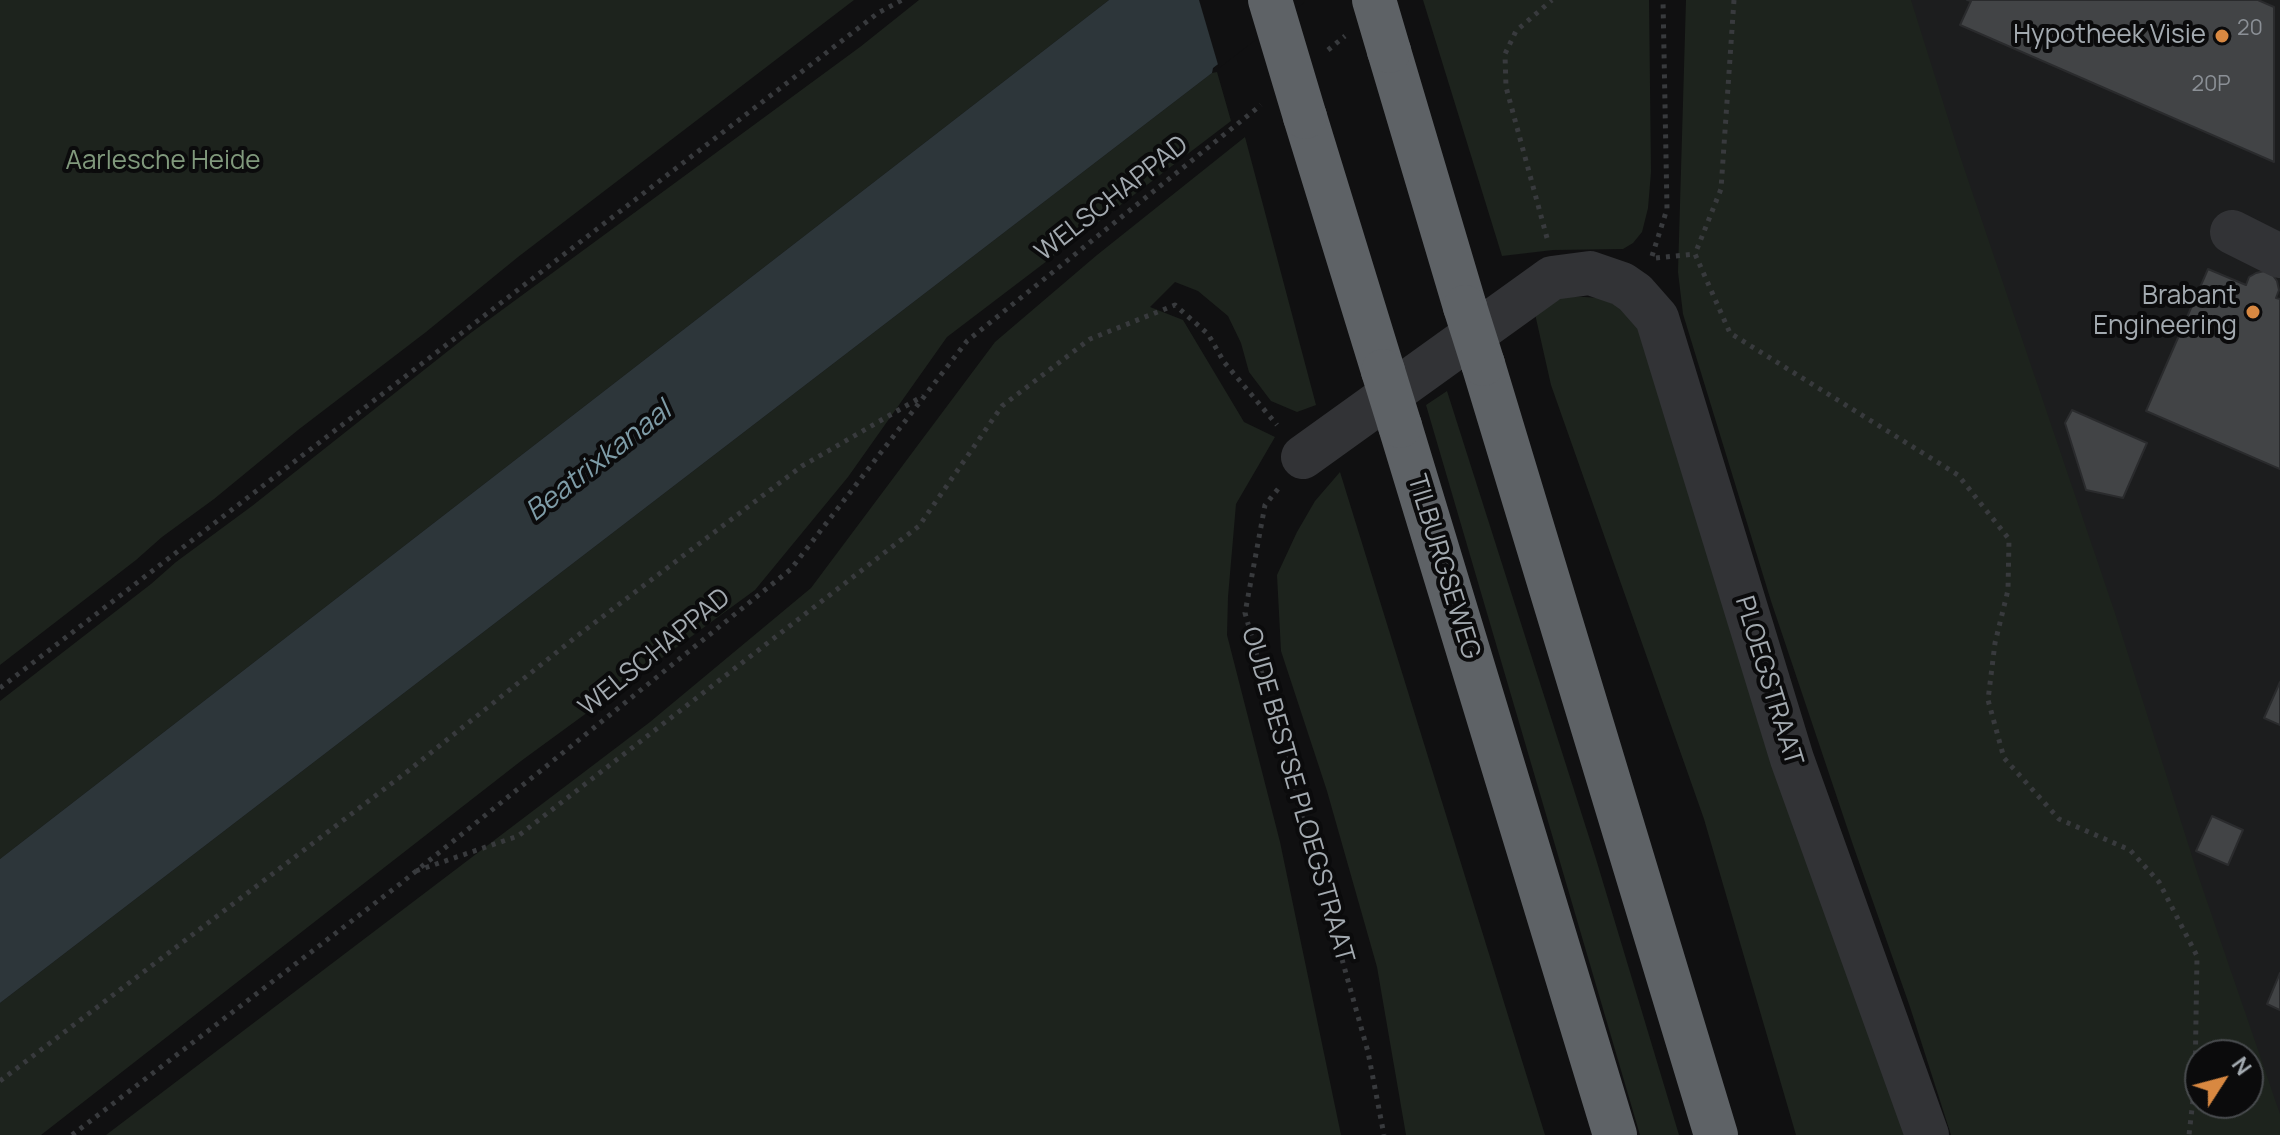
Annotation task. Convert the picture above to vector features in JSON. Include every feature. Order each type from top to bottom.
[{"type":"highway","name":"TILBURGSEWEG","points":[[1270,0],[1615,1135]]},
{"type":"highway","points":[[1374,0],[1716,1135]]},
{"type":"street","points":[[2232,232],[2280,256]]},
{"type":"street","points":[[1303,457],[1552,278],[1560,260]]},
{"type":"street","name":"PLOEGSTRAAT","points":[[1560,260],[1622,284],[1635,293],[1657,318],[1792,759],[1927,1135]]},
{"type":"path","points":[[0,688],[878,13],[902,0]]},
{"type":"path","points":[[1552,0],[1516,31],[1505,54],[1506,87],[1560,260]]},
{"type":"path","points":[[1663,0],[1667,209],[1651,258],[1695,254]]},
{"type":"path","points":[[1734,0],[1721,189],[1695,254],[1730,333],[1958,475],[2009,539],[2008,590],[1995,643],[1988,700],[2004,758],[2059,819],[2130,850],[2159,882],[2197,956],[2195,1082],[2189,1135]]},
{"type":"path","name":"WELSCHAPPAD","points":[[72,1135],[416,871],[791,569],[967,341],[1210,147]]},
{"type":"path","points":[[416,871],[518,836],[919,526],[1002,406],[1090,339],[1175,305],[1208,334],[1224,362],[1303,457]]},
{"type":"path","points":[[0,1081],[802,466],[927,394]]},
{"type":"path","name":"OUDE BESTSE PLOEGSTRAAT","points":[[1303,457],[1265,505],[1245,613],[1368,1052],[1384,1135]]},
{"type":"shaded area","points":[[1899,0],[2280,0],[2280,1135],[2264,1095],[2264,1039],[2243,1039]]},
{"type":"green space","name":"Aarlesche Heide","points":[[0,0],[854,0],[518,257],[0,665]]},
{"type":"green space","points":[[919,0],[1109,0],[0,859],[0,701],[472,332],[860,47]]},
{"type":"green space","points":[[1423,0],[1649,0],[1651,172],[1642,232],[1633,243],[1623,249],[1553,250],[1502,256]]},
{"type":"green space","points":[[1686,0],[1911,0],[1960,156],[2115,613],[2198,875],[2254,1039],[2184,1039],[2184,1119],[2264,1119],[2264,1067],[2280,1114],[2280,1135],[1951,1135],[1771,601],[1683,314],[1678,272]]},
{"type":"green space","points":[[1217,72],[1231,121],[947,337],[848,477],[755,590],[521,761],[41,1135],[0,1135],[0,1003]]},
{"type":"green space","points":[[1245,137],[1316,405],[1297,412],[1271,401],[1249,372],[1241,343],[1228,316],[1198,291],[1175,282],[1150,307],[1183,320],[1244,422],[1275,437],[1236,504],[1227,635],[1280,842],[1341,1135],[106,1135],[650,722],[811,588],[995,342],[1097,255]]},
{"type":"green space","points":[[1570,296],[1600,298],[1631,312],[1654,358],[1917,1135],[1796,1135],[1704,819],[1551,385],[1533,305]]},
{"type":"green space","points":[[1447,391],[1596,859],[1679,1135],[1640,1135],[1426,405]]},
{"type":"green space","points":[[1340,472],[1545,1135],[1406,1135],[1377,967],[1327,791],[1281,651],[1277,575],[1315,501]]},
{"type":"water","name":"Beatrixkanaal","points":[[1109,0],[1302,0],[1213,68],[1212,73],[0,1003],[0,859]]},
{"type":"pier","points":[[1199,0],[1304,0],[1305,2],[1219,68]]},
{"type":"building","points":[[1967,0],[2258,0],[2274,7],[2274,162],[1960,25],[1971,1]]},
{"type":"building","points":[[2208,269],[2246,285],[2249,277],[2264,271],[2272,274],[2277,281],[2279,290],[2276,298],[2280,299],[2280,469],[2146,411]]},
{"type":"building","points":[[2072,410],[2147,443],[2123,498],[2086,490],[2065,423]]},
{"type":"building","points":[[2280,682],[2280,725],[2264,718]]},
{"type":"building","points":[[2212,816],[2243,830],[2228,865],[2196,851]]},
{"type":"building","points":[[2280,973],[2280,1010],[2267,1004]]},
{"type":"place","name":"Hypotheek Visie","points":[[2222,36]]},
{"type":"place","name":"Brabant Engineering","points":[[2253,312]]}]
